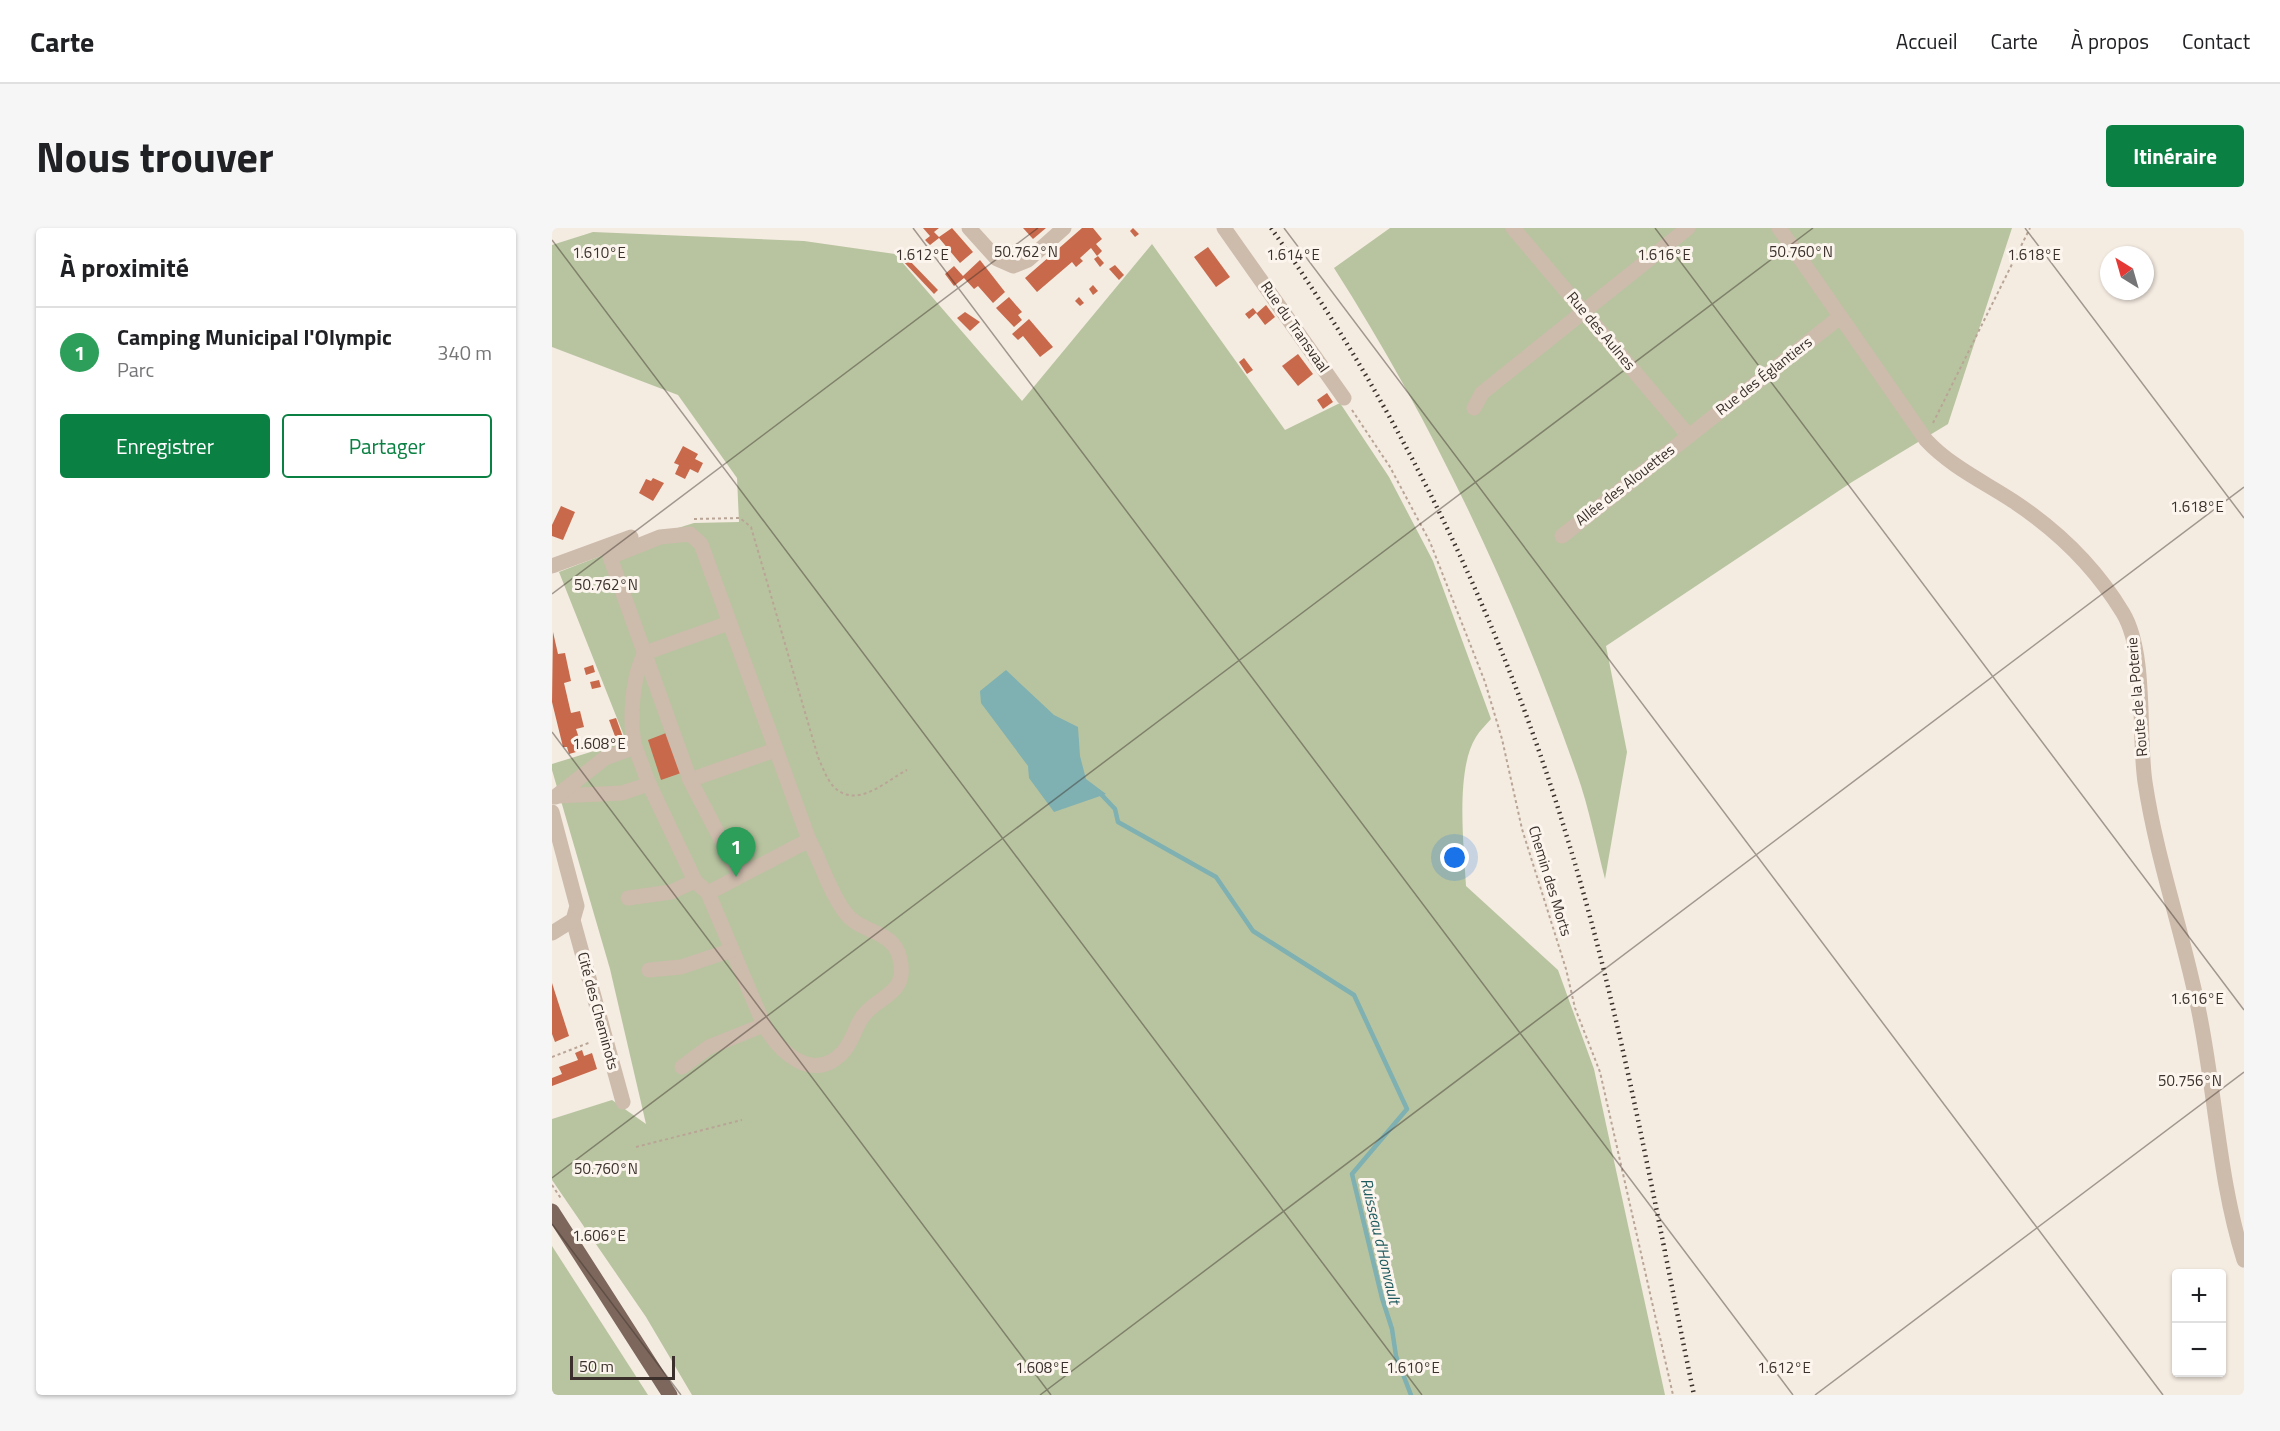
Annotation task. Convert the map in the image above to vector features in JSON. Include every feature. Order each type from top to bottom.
[{"type":"main road","points":[[552,1211],[670,1395]]},
{"type":"street","points":[[969,228],[997,259],[1013,266],[1028,260],[1064,228]]},
{"type":"street","name":"Rue du Transvaal","points":[[1224,228],[1344,398]]},
{"type":"street","name":"Rue des Aulnes","points":[[1513,228],[1688,435]]},
{"type":"street","points":[[1474,408],[1482,393],[1689,228]]},
{"type":"street","name":"Route de la Poterie","points":[[1779,228],[1926,440],[1939,453],[2013,501],[2052,531],[2096,572],[2128,621],[2136,657],[2145,782],[2200,1015],[2222,1170],[2244,1260]]},
{"type":"street","name":"Rue des Églantiers","points":[[1688,435],[1840,317]]},
{"type":"street","name":"Allée des Alouettes","points":[[1562,536],[1688,435]]},
{"type":"street","points":[[552,566],[680,522]]},
{"type":"street","points":[[729,623],[645,653],[638,668],[634,689],[635,747],[649,784],[695,881],[708,893],[764,1025],[780,1048],[792,1059],[806,1065],[822,1065],[843,1053],[863,1016],[888,998],[899,981],[901,967],[896,948],[881,934],[848,916],[809,840],[701,544],[694,535],[678,534],[646,541],[609,557],[645,653],[690,780],[740,876]]},
{"type":"street","points":[[555,796],[605,758],[635,747]]},
{"type":"street","points":[[690,780],[775,750]]},
{"type":"street","points":[[555,796],[622,793],[649,784]]},
{"type":"street","name":"Cité des Cheminots","points":[[552,812],[577,902],[577,912],[573,920],[623,1102]]},
{"type":"street","points":[[708,893],[809,840]]},
{"type":"street","points":[[628,898],[670,892],[695,881]]},
{"type":"street","points":[[552,933],[573,920]]},
{"type":"street","points":[[649,970],[681,967],[732,950]]},
{"type":"street","points":[[682,1067],[709,1047],[764,1025]]},
{"type":"path","points":[[1926,440],[1943,399],[2007,279],[2030,228]]},
{"type":"path","name":"Chemin des Morts","points":[[1344,398],[1390,467],[1430,542],[1485,682],[1502,739],[1522,830],[1566,969],[1575,1008],[1600,1072],[1673,1395]]},
{"type":"path","points":[[680,522],[701,518],[740,518],[751,527],[818,757],[834,787],[853,796],[864,795],[907,770]]},
{"type":"path","points":[[552,1057],[605,1037]]},
{"type":"path","points":[[636,1147],[742,1120]]},
{"type":"green space","points":[[1390,228],[2012,228],[1948,424],[1852,482],[1606,646],[1627,752],[1605,879],[1577,774],[1527,642],[1499,578],[1439,451],[1406,389],[1334,268]]},
{"type":"green space","points":[[593,232],[804,241],[895,254],[1022,401],[1152,244],[1285,430],[1340,403],[1389,477],[1433,561],[1491,719],[1476,737],[1469,751],[1465,769],[1462,809],[1466,886],[1558,970],[1594,1069],[1665,1395],[692,1395],[646,1317],[552,1180],[552,1119],[612,1100],[646,1124],[610,969],[552,770],[552,764],[626,741],[559,572],[652,536],[694,523],[739,522],[737,478],[678,395],[552,347],[552,245]]},
{"type":"green space","points":[[552,1246],[648,1395],[552,1395]]},
{"type":"water","points":[[1006,670],[1054,715],[1078,727],[1080,756],[1086,779],[1106,794],[1054,812],[1029,778],[1028,766],[981,703],[980,691]]},
{"type":"building","points":[[923,228],[939,228],[934,232],[939,237],[952,228],[973,252],[960,263],[939,238],[930,245],[925,240],[930,236]]},
{"type":"building","points":[[1023,228],[1046,228],[1033,239]]},
{"type":"building","points":[[1082,228],[1093,228],[1102,239],[1096,244],[1102,251],[1097,256],[1091,248],[1080,258],[1083,261],[1076,267],[1072,262],[1037,292],[1025,278]]},
{"type":"building","points":[[1133,228],[1139,234],[1135,237],[1130,231]]},
{"type":"building","points":[[1208,247],[1230,277],[1216,287],[1194,257]]},
{"type":"building","points":[[1098,256],[1104,263],[1100,267],[1094,259]]},
{"type":"building","points":[[906,257],[938,290],[934,294],[902,260]]},
{"type":"building","points":[[980,260],[1005,292],[993,303],[978,286],[974,289],[964,278],[954,286],[945,274],[954,266],[963,276]]},
{"type":"building","points":[[1115,265],[1124,275],[1119,280],[1109,269]]},
{"type":"building","points":[[1093,285],[1098,291],[1093,295],[1089,289]]},
{"type":"building","points":[[1009,297],[1022,312],[1018,315],[1022,320],[1014,327],[996,308]]},
{"type":"building","points":[[1079,297],[1084,303],[1080,306],[1075,301]]},
{"type":"building","points":[[1266,305],[1275,317],[1265,325],[1256,313],[1249,319],[1245,314],[1253,308],[1257,313]]},
{"type":"building","points":[[965,312],[980,322],[970,331],[957,318]]},
{"type":"building","points":[[1029,319],[1053,347],[1040,357],[1023,336],[1018,340],[1012,334]]},
{"type":"building","points":[[1298,354],[1313,374],[1298,386],[1282,366]]},
{"type":"building","points":[[1244,358],[1253,370],[1247,374],[1239,362]]},
{"type":"building","points":[[1327,393],[1333,402],[1323,409],[1317,400]]},
{"type":"building","points":[[683,446],[698,454],[695,459],[703,463],[698,473],[690,469],[685,479],[675,474],[679,465],[674,463]]},
{"type":"building","points":[[653,478],[664,483],[653,501],[639,493],[646,479],[651,481]]},
{"type":"building","points":[[561,506],[575,512],[563,540],[552,536],[552,525]]},
{"type":"building","points":[[553,632],[558,654],[565,653],[571,681],[564,683],[571,713],[580,711],[584,727],[576,729],[583,750],[569,754],[567,747],[563,747],[552,702]]},
{"type":"building","points":[[593,665],[595,672],[586,675],[584,668]]},
{"type":"building","points":[[599,680],[601,687],[592,689],[590,682]]},
{"type":"building","points":[[616,718],[623,737],[616,739],[609,720]]},
{"type":"building","points":[[666,733],[681,773],[661,780],[648,740]]},
{"type":"building","points":[[552,983],[569,1036],[555,1042],[552,1034]]},
{"type":"building","points":[[582,1050],[584,1056],[592,1053],[597,1069],[552,1086],[552,1078],[562,1074],[559,1067],[578,1060],[575,1053]]},
{"type":"waterway","name":"Ruisseau d'Honvault","points":[[1099,792],[1115,809],[1118,822],[1216,877],[1253,931],[1354,995],[1407,1109],[1352,1174],[1382,1298],[1392,1329],[1396,1356],[1411,1395]]},
{"type":"railway","points":[[1271,228],[1319,299],[1405,445],[1479,598],[1541,756],[1587,906],[1622,1044],[1694,1395]]},
{"type":"place","name":"Camping Municipal l'Olympic","points":[[736,877]]}]
